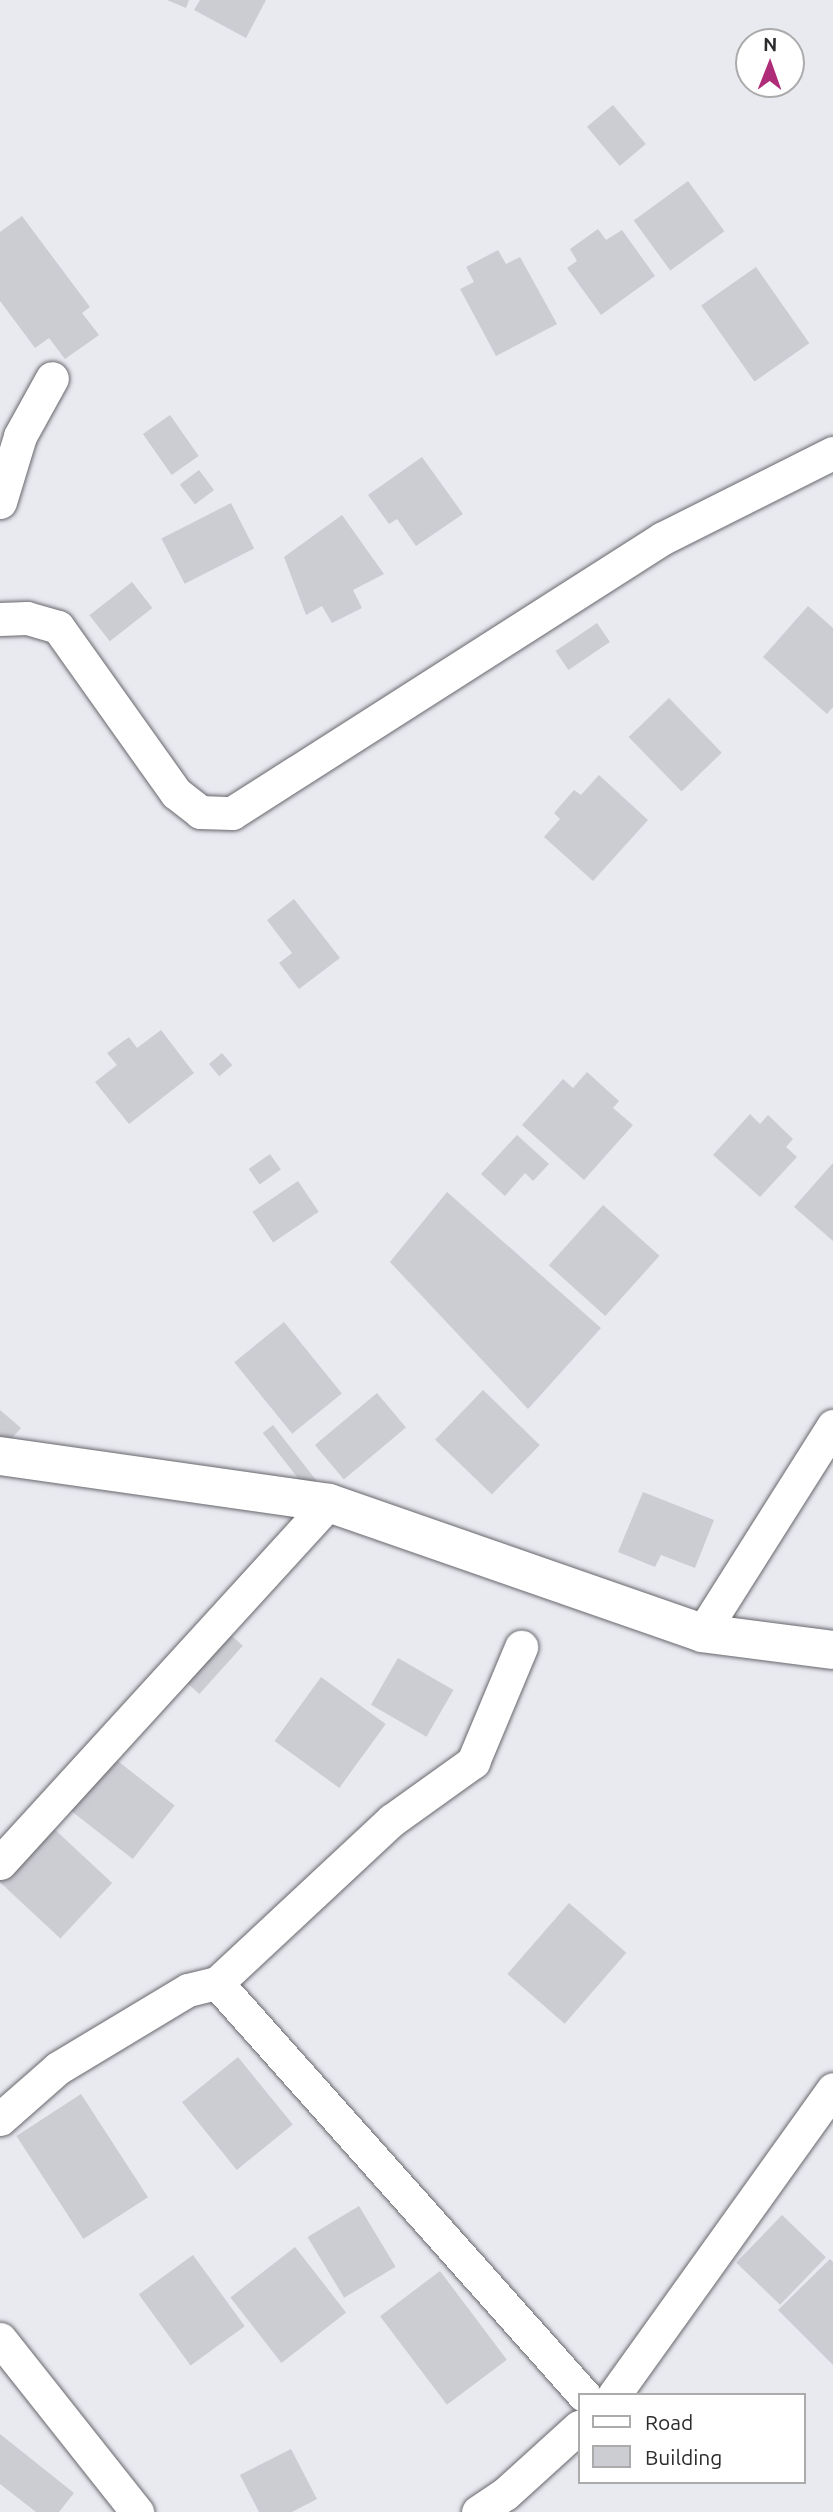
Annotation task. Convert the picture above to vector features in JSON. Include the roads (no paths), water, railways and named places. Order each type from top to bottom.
[{"type":"street","points":[[0,502],[20,436],[52,378]]},
{"type":"street","points":[[0,619],[27,618],[58,627],[176,793],[200,813],[232,813],[663,538],[833,453]]},
{"type":"street","points":[[702,1633],[833,1426]]},
{"type":"street","points":[[0,1456],[329,1503],[702,1633],[833,1650]]},
{"type":"street","points":[[0,1863],[329,1503]]},
{"type":"street","points":[[0,2119],[58,2068],[188,1990],[217,1983],[392,1820],[474,1762],[521,1647]]},
{"type":"street","points":[[217,1983],[582,2393]]},
{"type":"street","points":[[615,2393],[833,2089]]},
{"type":"street","points":[[0,2339],[137,2512]]},
{"type":"street","points":[[478,2512],[505,2494],[578,2428]]}]
